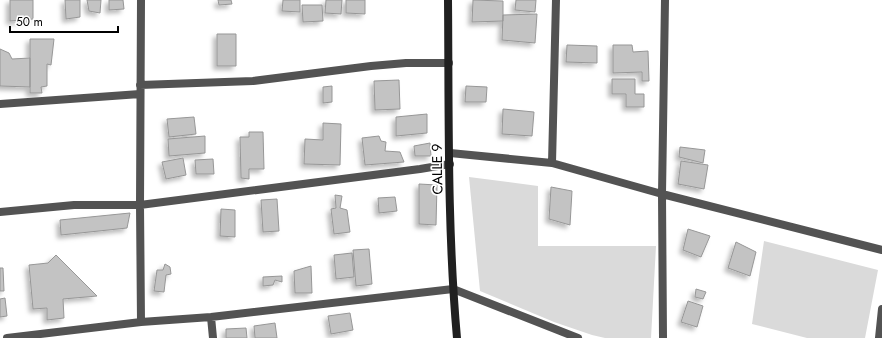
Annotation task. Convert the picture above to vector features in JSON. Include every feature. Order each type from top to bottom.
[{"type":"street","points":[[141,0],[141,322]]},
{"type":"street","name":"CALLE 9","points":[[448,0],[453,289],[457,338]]},
{"type":"street","points":[[552,163],[556,0]]},
{"type":"street","points":[[663,338],[662,194],[665,0]]},
{"type":"street","points":[[140,85],[253,81],[406,63],[449,63]]},
{"type":"street","points":[[0,104],[140,94]]},
{"type":"street","points":[[450,153],[552,163],[662,194],[882,250]]},
{"type":"street","points":[[0,212],[74,205],[140,205],[450,164]]},
{"type":"street","points":[[7,338],[141,322],[211,317],[453,289],[578,338]]},
{"type":"street","points":[[879,338],[882,309]]},
{"type":"street","points":[[211,317],[213,338]]},
{"type":"shaded area","points":[[469,177],[538,186],[538,246],[656,246],[651,338],[605,338],[592,335],[554,322],[480,291]]},
{"type":"shaded area","points":[[764,241],[878,270],[865,338],[807,338],[752,324]]},
{"type":"building","points":[[10,0],[33,0],[33,19],[10,21]]},
{"type":"building","points":[[65,0],[80,0],[80,17],[66,19]]},
{"type":"building","points":[[87,0],[101,0],[100,13],[89,11]]},
{"type":"building","points":[[109,0],[123,0],[124,9],[109,10]]},
{"type":"building","points":[[218,0],[231,0],[232,4],[219,5]]},
{"type":"building","points":[[283,0],[300,0],[300,12],[282,11]]},
{"type":"building","points":[[326,0],[342,0],[341,14],[325,13]]},
{"type":"building","points":[[346,0],[365,0],[365,14],[346,13]]},
{"type":"building","points":[[473,0],[503,1],[503,21],[472,22]]},
{"type":"building","points":[[516,0],[536,0],[535,12],[515,10]]},
{"type":"building","points":[[302,5],[322,5],[323,21],[303,22]]},
{"type":"building","points":[[537,14],[535,43],[502,40],[503,15]]},
{"type":"building","points":[[217,34],[236,34],[236,66],[217,66]]},
{"type":"building","points":[[30,39],[54,39],[51,65],[47,64],[47,86],[41,87],[42,93],[30,93]]},
{"type":"building","points":[[567,45],[597,46],[597,63],[566,62]]},
{"type":"building","points":[[613,45],[632,45],[633,52],[648,51],[649,81],[642,81],[642,72],[613,73]]},
{"type":"building","points":[[0,49],[9,53],[12,59],[30,58],[30,87],[0,86]]},
{"type":"building","points":[[612,79],[635,79],[635,94],[644,94],[644,107],[626,107],[626,94],[612,94]]},
{"type":"building","points":[[399,80],[400,109],[375,110],[374,81]]},
{"type":"building","points":[[332,86],[332,102],[323,103],[323,87]]},
{"type":"building","points":[[466,86],[487,87],[486,102],[465,102]]},
{"type":"building","points":[[503,109],[534,112],[532,136],[502,134]]},
{"type":"building","points":[[427,114],[427,133],[396,136],[396,117]]},
{"type":"building","points":[[194,117],[196,134],[169,137],[167,119]]},
{"type":"building","points":[[323,123],[341,124],[340,165],[304,164],[305,139],[323,140]]},
{"type":"building","points":[[249,132],[263,132],[264,169],[249,169],[249,179],[241,178],[240,137],[249,137]]},
{"type":"building","points":[[205,136],[205,153],[169,156],[168,139]]},
{"type":"building","points":[[379,136],[381,141],[386,142],[385,151],[400,152],[404,162],[365,165],[362,138]]},
{"type":"building","points":[[430,143],[431,156],[415,156],[414,146]]},
{"type":"building","points":[[680,147],[705,150],[703,163],[679,157]]},
{"type":"building","points":[[183,158],[186,175],[166,179],[162,162]]},
{"type":"building","points":[[213,159],[214,174],[196,174],[195,160]]},
{"type":"building","points":[[681,161],[708,165],[704,189],[678,184]]},
{"type":"building","points":[[419,184],[437,185],[436,225],[419,224]]},
{"type":"building","points":[[551,187],[572,191],[570,225],[549,219]]},
{"type":"building","points":[[335,195],[342,196],[340,208],[347,210],[350,232],[334,234],[331,209],[336,208]]},
{"type":"building","points":[[395,197],[397,211],[379,213],[378,198]]},
{"type":"building","points":[[277,199],[279,231],[263,232],[261,200]]},
{"type":"building","points":[[221,209],[235,210],[235,237],[220,236]]},
{"type":"building","points":[[130,213],[127,228],[61,235],[60,220]]},
{"type":"building","points":[[688,229],[710,236],[701,257],[683,250]]},
{"type":"building","points":[[736,242],[756,252],[750,276],[728,268]]},
{"type":"building","points":[[369,249],[372,284],[356,286],[353,250]]},
{"type":"building","points":[[352,253],[354,277],[336,279],[334,255]]},
{"type":"building","points":[[56,255],[97,296],[63,299],[64,318],[47,320],[47,308],[33,309],[29,265],[48,263]]},
{"type":"building","points":[[165,264],[170,267],[171,274],[166,275],[164,292],[154,291],[157,270],[163,270]]},
{"type":"building","points":[[311,266],[312,293],[295,293],[294,271]]},
{"type":"building","points":[[0,268],[3,268],[4,291],[0,291]]},
{"type":"building","points":[[282,276],[282,282],[275,280],[273,285],[263,286],[263,277]]},
{"type":"building","points":[[696,289],[706,292],[703,299],[695,297]]},
{"type":"building","points":[[5,298],[7,316],[0,317],[0,299]]},
{"type":"building","points":[[688,301],[703,306],[697,327],[681,322]]},
{"type":"building","points":[[350,313],[353,330],[331,334],[328,316]]},
{"type":"building","points":[[275,323],[277,338],[255,338],[254,326]]},
{"type":"building","points":[[246,328],[247,338],[226,338],[226,329]]}]
